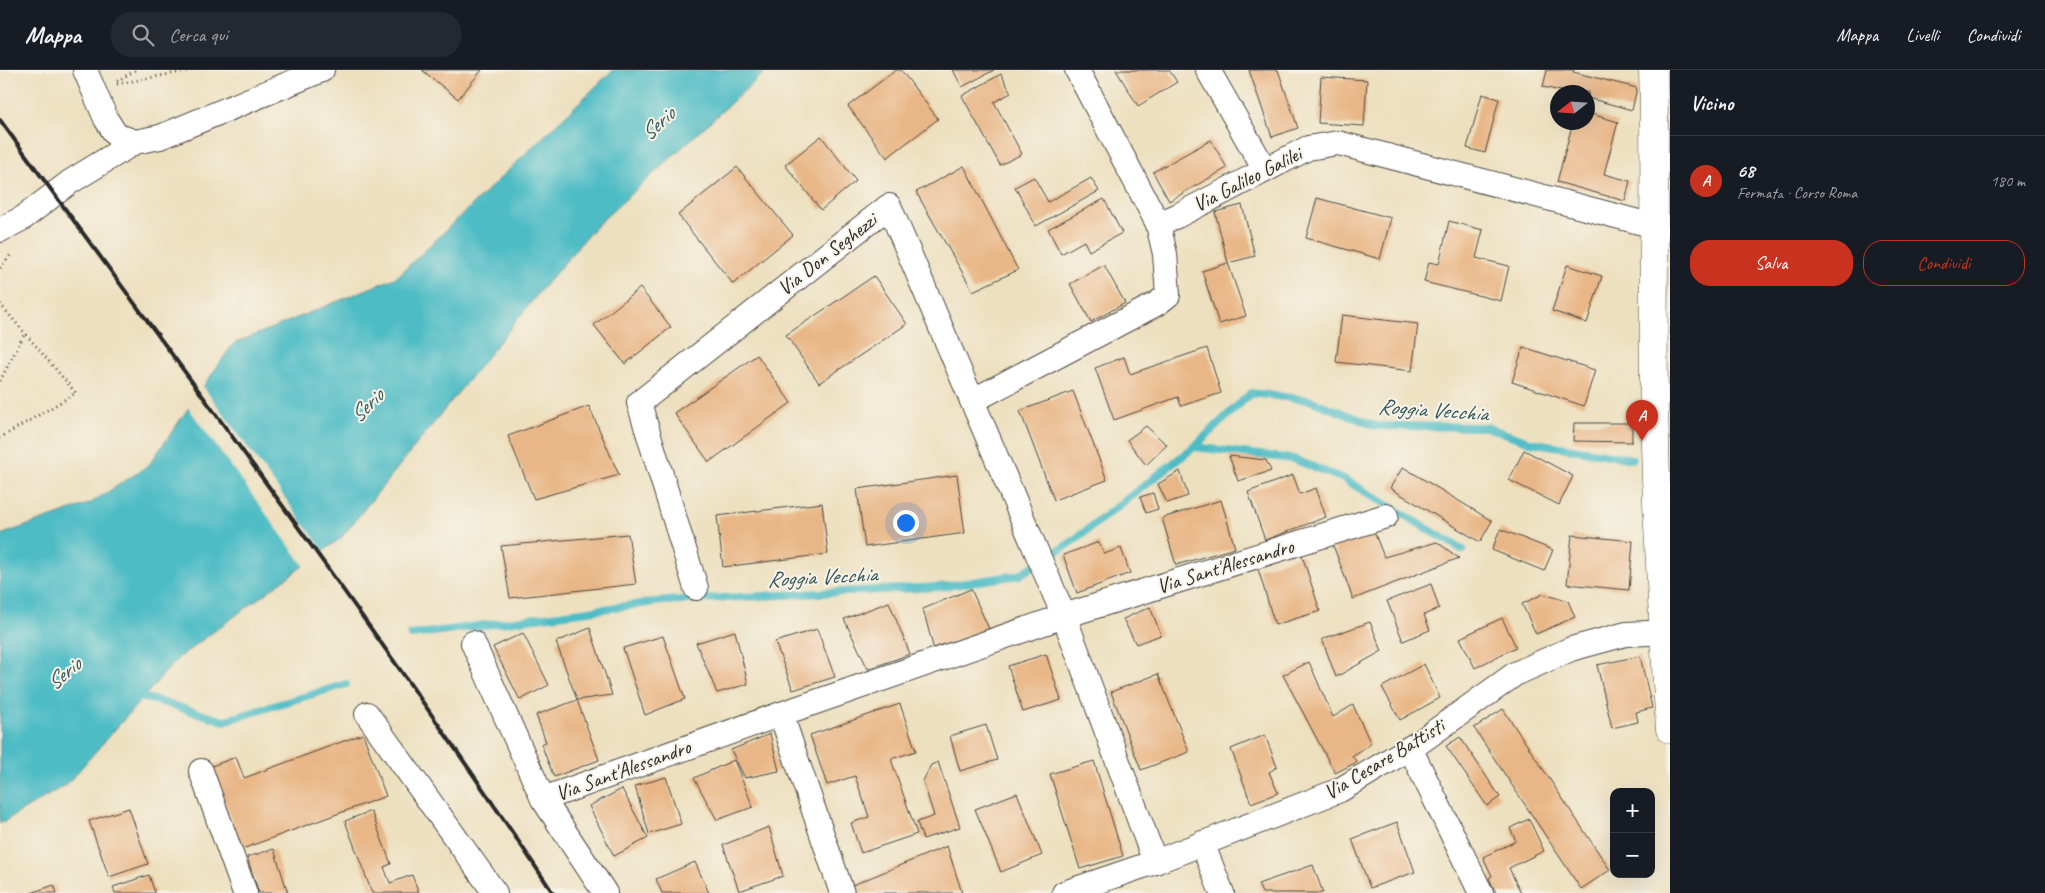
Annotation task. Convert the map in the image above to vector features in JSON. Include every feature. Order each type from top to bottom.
[{"type":"street","points":[[85,70],[106,120],[116,135],[135,142]]},
{"type":"street","points":[[0,230],[23,218],[70,182],[135,142],[160,137],[322,70]]},
{"type":"street","points":[[972,401],[1158,303],[1168,294],[1165,254],[1158,224],[1077,70]]},
{"type":"street","points":[[1208,70],[1265,170]]},
{"type":"street","points":[[1653,70],[1663,159],[1654,226],[1662,350],[1655,441],[1667,632],[1670,729]]},
{"type":"street","name":"Via Galileo Galilei","points":[[1158,224],[1178,216],[1308,148],[1338,143],[1654,226]]},
{"type":"street","name":"Via Don Seghezzi","points":[[696,588],[639,403],[888,206],[1064,616]]},
{"type":"street","name":"Via Sant'Alessandro","points":[[605,893],[543,799],[1064,616],[1386,516]]},
{"type":"street","points":[[1064,616],[1155,862]]},
{"type":"street","name":"Via Cesare Battisti","points":[[1064,893],[1155,862],[1340,790],[1410,748],[1515,674],[1580,646],[1626,634],[1667,632]]},
{"type":"street","points":[[473,643],[543,799]]},
{"type":"street","points":[[367,714],[495,893]]},
{"type":"street","points":[[781,714],[842,893]]},
{"type":"street","points":[[1410,748],[1480,893]]},
{"type":"street","points":[[201,771],[245,893]]},
{"type":"street","points":[[1202,843],[1222,893]]},
{"type":"path","points":[[136,70],[112,84],[192,70]]},
{"type":"path","points":[[0,304],[76,393],[0,438]]},
{"type":"path","points":[[0,381],[25,333]]},
{"type":"water","name":"Serio","points":[[613,70],[767,70],[595,227],[541,290],[341,538],[178,658],[67,784],[0,824],[0,535],[91,503],[149,465],[233,344],[397,277]]},
{"type":"pier","points":[[202,385],[325,553],[305,567],[187,406]]},
{"type":"building","points":[[422,70],[482,70],[458,99]]},
{"type":"building","points":[[896,70],[901,70],[938,119],[887,158],[848,106]]},
{"type":"building","points":[[953,70],[994,70],[962,87]]},
{"type":"building","points":[[1116,70],[1169,70],[1177,82],[1138,106]]},
{"type":"building","points":[[1249,70],[1278,70],[1298,128],[1272,137]]},
{"type":"building","points":[[1547,70],[1574,70],[1573,72],[1637,88],[1632,110],[1595,100],[1595,85],[1550,85],[1550,89],[1543,87]]},
{"type":"building","points":[[1001,74],[1011,93],[994,102],[1022,154],[1000,165],[962,96]]},
{"type":"building","points":[[1321,77],[1367,80],[1364,126],[1318,123]]},
{"type":"building","points":[[1482,94],[1499,99],[1485,153],[1467,148]]},
{"type":"building","points":[[1595,115],[1618,122],[1604,174],[1630,181],[1625,201],[1557,182],[1571,130],[1595,130]]},
{"type":"building","points":[[821,136],[856,181],[821,210],[785,165]]},
{"type":"building","points":[[1211,140],[1227,168],[1169,201],[1153,172]]},
{"type":"building","points":[[964,166],[1018,270],[973,291],[916,192]]},
{"type":"building","points":[[737,167],[793,235],[733,284],[678,215]]},
{"type":"building","points":[[1034,177],[1048,202],[1091,178],[1099,191],[1036,226],[1015,187]]},
{"type":"building","points":[[1317,198],[1391,218],[1380,259],[1306,238]]},
{"type":"building","points":[[1104,199],[1122,233],[1089,251],[1084,241],[1061,254],[1048,229]]},
{"type":"building","points":[[1242,205],[1255,256],[1228,263],[1215,212]]},
{"type":"building","points":[[1449,221],[1483,230],[1476,258],[1509,266],[1501,301],[1424,282],[1429,262],[1439,264]]},
{"type":"building","points":[[1228,263],[1246,316],[1219,324],[1202,271]]},
{"type":"building","points":[[1104,265],[1125,303],[1091,322],[1070,284]]},
{"type":"building","points":[[1567,265],[1602,276],[1587,323],[1552,311]]},
{"type":"building","points":[[874,276],[907,324],[819,383],[786,335]]},
{"type":"building","points":[[640,288],[671,327],[625,364],[594,325]]},
{"type":"building","points":[[1342,315],[1418,324],[1412,371],[1336,362]]},
{"type":"building","points":[[1523,347],[1595,370],[1584,406],[1512,382]]},
{"type":"building","points":[[1207,348],[1221,393],[1181,406],[1178,397],[1114,420],[1095,368],[1124,357],[1130,374]]},
{"type":"building","points":[[757,355],[791,403],[709,462],[674,413]]},
{"type":"building","points":[[1073,391],[1107,480],[1054,500],[1020,411]]},
{"type":"building","points":[[589,406],[619,475],[534,499],[508,436]]},
{"type":"building","points":[[1574,423],[1632,423],[1632,442],[1573,441]]},
{"type":"building","points":[[1146,426],[1167,445],[1146,465],[1127,440]]},
{"type":"building","points":[[1524,450],[1573,476],[1559,505],[1509,480]]},
{"type":"building","points":[[1229,456],[1266,460],[1271,471],[1238,481]]},
{"type":"building","points":[[1403,467],[1492,521],[1480,542],[1390,488]]},
{"type":"building","points":[[1180,471],[1188,496],[1167,503],[1158,484]]},
{"type":"building","points":[[957,475],[965,533],[865,547],[857,489]]},
{"type":"building","points":[[1293,475],[1300,494],[1316,488],[1326,517],[1265,540],[1248,492]]},
{"type":"building","points":[[1153,493],[1158,509],[1146,513],[1140,497]]},
{"type":"building","points":[[1221,500],[1235,548],[1176,565],[1162,518]]},
{"type":"building","points":[[822,503],[828,554],[723,567],[717,516]]},
{"type":"building","points":[[1373,529],[1384,557],[1437,542],[1459,558],[1353,599],[1333,545]]},
{"type":"building","points":[[1500,529],[1553,550],[1544,571],[1492,550]]},
{"type":"building","points":[[628,534],[636,584],[510,598],[501,546]]},
{"type":"building","points":[[1572,535],[1633,541],[1629,590],[1567,584]]},
{"type":"building","points":[[1099,542],[1104,554],[1121,548],[1130,573],[1077,593],[1063,555]]},
{"type":"building","points":[[1302,555],[1320,611],[1275,625],[1258,569]]},
{"type":"building","points":[[1431,584],[1439,608],[1424,615],[1430,630],[1403,641],[1387,601]]},
{"type":"building","points":[[971,589],[989,629],[934,650],[923,609]]},
{"type":"building","points":[[1543,594],[1568,601],[1575,617],[1536,634],[1522,604]]},
{"type":"building","points":[[889,602],[910,654],[868,669],[844,619]]},
{"type":"building","points":[[1150,607],[1161,635],[1136,644],[1123,619]]},
{"type":"building","points":[[1502,618],[1516,647],[1475,668],[1460,638]]},
{"type":"building","points":[[1370,622],[1382,651],[1336,677],[1322,639]]},
{"type":"building","points":[[590,628],[612,695],[577,700],[556,642]]},
{"type":"building","points":[[817,629],[835,677],[793,690],[775,642]]},
{"type":"building","points":[[735,631],[748,684],[717,693],[696,643]]},
{"type":"building","points":[[523,633],[549,685],[520,700],[493,647]]},
{"type":"building","points":[[663,636],[685,699],[645,715],[623,648]]},
{"type":"building","points":[[1046,654],[1061,700],[1023,712],[1008,666]]},
{"type":"building","points":[[1640,656],[1652,708],[1636,712],[1638,722],[1612,728],[1597,665]]},
{"type":"building","points":[[1309,662],[1333,717],[1353,705],[1371,744],[1352,756],[1357,762],[1335,773],[1283,675]]},
{"type":"building","points":[[1424,664],[1440,698],[1400,720],[1382,687]]},
{"type":"building","points":[[1158,674],[1189,752],[1141,770],[1111,692]]},
{"type":"building","points":[[577,700],[599,760],[554,777],[541,744],[546,742],[536,715]]},
{"type":"building","points":[[900,704],[916,751],[891,759],[917,834],[861,853],[851,823],[869,817],[855,776],[827,785],[810,735]]},
{"type":"building","points":[[1503,709],[1610,870],[1581,889],[1474,728]]},
{"type":"building","points":[[986,725],[997,760],[960,771],[950,736]]},
{"type":"building","points":[[363,734],[386,796],[242,849],[212,766],[236,757],[244,778]]},
{"type":"building","points":[[770,734],[779,771],[745,778],[731,750]]},
{"type":"building","points":[[1265,735],[1277,767],[1269,772],[1278,793],[1251,803],[1231,749]]},
{"type":"building","points":[[1460,737],[1500,797],[1487,806],[1446,746]]},
{"type":"building","points":[[734,760],[753,807],[717,820],[694,778]]},
{"type":"building","points":[[1094,761],[1123,856],[1080,869],[1050,774]]},
{"type":"building","points":[[938,762],[960,827],[923,839],[917,822],[934,816],[923,781],[931,765]]},
{"type":"building","points":[[666,777],[681,824],[649,834],[635,786]]},
{"type":"building","points":[[622,789],[648,838],[614,856],[589,806]]},
{"type":"building","points":[[1017,793],[1042,855],[1001,872],[975,809]]},
{"type":"building","points":[[129,808],[148,864],[109,877],[89,821]]},
{"type":"building","points":[[371,811],[391,864],[384,867],[390,883],[412,875],[419,893],[372,893],[345,821]]},
{"type":"building","points":[[1529,819],[1544,851],[1509,868],[1521,893],[1496,893],[1489,878],[1492,876],[1483,857],[1516,841],[1510,828]]},
{"type":"building","points":[[1397,822],[1415,872],[1370,888],[1352,839]]},
{"type":"building","points":[[769,827],[783,876],[739,891],[723,845]]},
{"type":"building","points":[[947,846],[962,893],[852,893],[850,886]]},
{"type":"building","points":[[274,849],[288,893],[259,893],[247,857]]},
{"type":"building","points":[[695,862],[709,893],[662,893],[656,879]]},
{"type":"building","points":[[1313,865],[1323,893],[1262,893],[1258,884]]},
{"type":"building","points":[[149,875],[155,893],[115,893],[113,887]]},
{"type":"building","points":[[54,885],[57,893],[31,893]]},
{"type":"waterway","name":"Roggia Vecchia","points":[[1194,447],[1251,393],[1309,400],[1376,426],[1486,427],[1530,442],[1632,459]]},
{"type":"waterway","name":"Roggia Vecchia","points":[[411,635],[663,601],[940,587],[1019,575],[1069,544],[1194,447],[1293,459],[1344,479],[1463,550]]},
{"type":"waterway","points":[[134,696],[155,700],[224,721],[346,684]]},
{"type":"railway","points":[[0,120],[350,600],[487,794],[553,893]]},
{"type":"place","name":"68","points":[[1642,441]]}]
